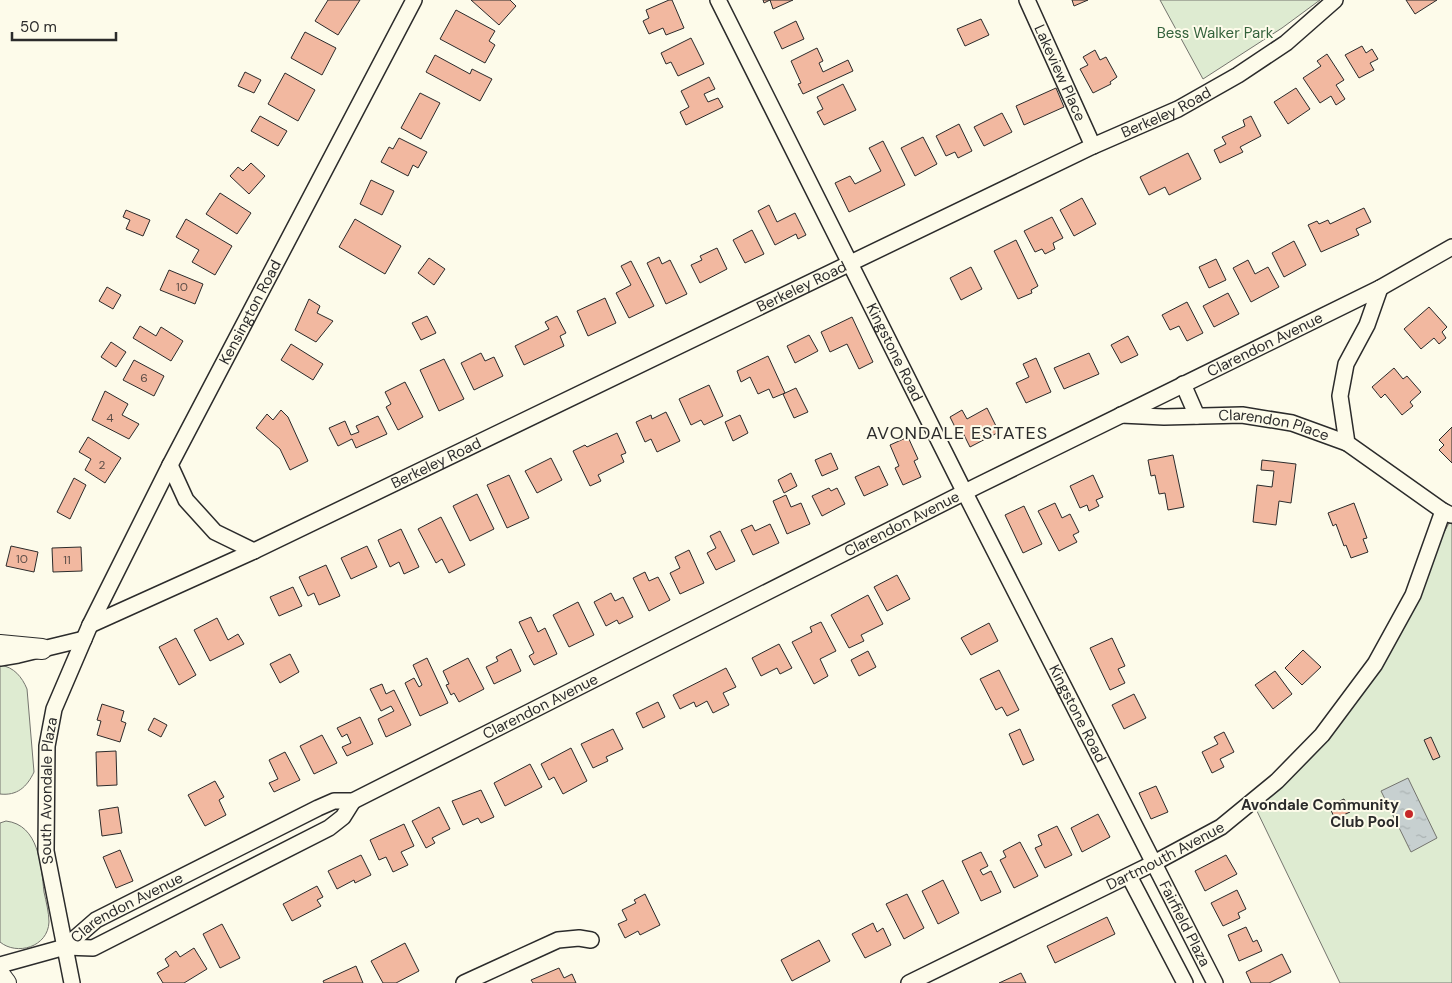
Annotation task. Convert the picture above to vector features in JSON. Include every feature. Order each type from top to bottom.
[{"type":"main road","points":[[0,644],[42,649]]},
{"type":"main road","points":[[0,975],[6,983]]},
{"type":"street","name":"Kensington Road","points":[[90,625],[170,465],[414,0]]},
{"type":"street","name":"Kingstone Road","points":[[718,0],[964,493],[1154,864]]},
{"type":"street","name":"Lakeview Place","points":[[1027,0],[1093,146]]},
{"type":"street","name":"Berkeley Road","points":[[90,625],[254,552],[1093,146],[1178,109],[1238,76],[1286,43],[1335,0]]},
{"type":"street","name":"Clarendon Avenue","points":[[65,947],[96,920],[318,808],[334,801],[352,801],[1120,415],[1380,288],[1452,247]]},
{"type":"street","name":"Clarendon Place","points":[[1347,443],[1340,396],[1346,364],[1367,325],[1380,288]]},
{"type":"street","name":"Clarendon Place","points":[[1183,384],[1197,416]]},
{"type":"street","name":"Clarendon Place","points":[[1120,415],[1242,416],[1292,422],[1347,443],[1448,513]]},
{"type":"street","points":[[170,465],[186,500],[215,532],[254,552]]},
{"type":"street","name":"Dartmouth Avenue","points":[[909,983],[1154,864],[1221,827],[1277,780],[1322,734],[1374,664],[1413,595],[1448,513]]},
{"type":"street","name":"South Avondale Plaza","points":[[72,983],[46,851],[47,746],[54,709],[90,625]]},
{"type":"street","points":[[0,658],[84,639]]},
{"type":"street","name":"Clarendon Avenue","points":[[65,947],[93,948],[329,828],[344,817],[352,801]]},
{"type":"street","name":"Fairfield Plaza","points":[[1154,864],[1215,983]]},
{"type":"street","name":"Fairfield Plaza","points":[[1130,876],[1185,983]]},
{"type":"street","points":[[464,983],[558,940],[579,938],[592,940]]},
{"type":"street","points":[[0,965],[65,947]]},
{"type":"green space","name":"Bess Walker Park","points":[[1160,0],[1320,0],[1282,28],[1203,79]]},
{"type":"green space","points":[[1449,523],[1452,524],[1452,983],[1340,983],[1255,807],[1369,675]]},
{"type":"green space","points":[[0,665],[17,673],[27,689],[34,772],[25,786],[12,794],[0,794]]},
{"type":"green space","points":[[6,821],[17,824],[32,838],[39,859],[49,922],[43,938],[30,947],[15,948],[0,942],[0,823]]},
{"type":"water","name":"Avondale Community Club Pool","points":[[1408,778],[1437,838],[1411,852],[1381,791]]},
{"type":"building","points":[[328,0],[360,0],[338,35],[315,21]]},
{"type":"building","points":[[471,0],[510,0],[516,6],[499,25]]},
{"type":"building","points":[[672,0],[684,28],[666,35],[663,28],[649,34],[643,21],[649,18],[646,10]]},
{"type":"building","points":[[770,0],[793,0],[773,9]]},
{"type":"building","points":[[1072,0],[1088,0],[1074,6]]},
{"type":"building","points":[[1406,0],[1437,0],[1415,14]]},
{"type":"building","points":[[456,10],[495,31],[489,41],[495,45],[485,63],[440,39]]},
{"type":"building","points":[[981,19],[989,35],[965,46],[957,29]]},
{"type":"building","points":[[796,21],[804,39],[782,49],[774,32]]},
{"type":"building","points":[[305,32],[336,48],[322,75],[291,58]]},
{"type":"building","points":[[691,38],[704,64],[678,76],[671,62],[666,64],[661,53]]},
{"type":"building","points":[[1362,46],[1366,53],[1372,49],[1378,59],[1370,63],[1374,70],[1359,78],[1345,55]]},
{"type":"building","points":[[817,48],[823,61],[819,63],[823,72],[848,60],[853,71],[803,94],[798,84],[801,83],[791,61]]},
{"type":"building","points":[[1095,50],[1100,60],[1106,57],[1117,77],[1110,82],[1111,84],[1093,93],[1080,69],[1088,65],[1083,57]]},
{"type":"building","points":[[1327,54],[1344,80],[1336,85],[1345,99],[1336,105],[1331,96],[1320,103],[1303,78],[1321,66],[1317,61]]},
{"type":"building","points":[[435,55],[470,74],[472,69],[492,79],[480,101],[426,72]]},
{"type":"building","points":[[245,72],[261,80],[254,93],[238,86]]},
{"type":"building","points":[[285,73],[315,90],[298,121],[268,104]]},
{"type":"building","points":[[709,77],[715,89],[704,94],[708,102],[718,98],[723,107],[686,125],[680,112],[689,107],[681,91]]},
{"type":"building","points":[[843,84],[856,110],[824,125],[817,112],[823,109],[817,97]]},
{"type":"building","points":[[1056,88],[1064,107],[1024,125],[1016,106]]},
{"type":"building","points":[[1296,88],[1310,109],[1288,124],[1274,102]]},
{"type":"building","points":[[420,93],[440,103],[421,139],[401,128]]},
{"type":"building","points":[[1002,113],[1012,132],[984,146],[974,127]]},
{"type":"building","points":[[260,116],[287,131],[278,146],[251,131]]},
{"type":"building","points":[[1251,116],[1261,136],[1240,147],[1243,152],[1220,163],[1214,150],[1226,144],[1222,137],[1245,126],[1243,120]]},
{"type":"building","points":[[959,124],[972,151],[958,158],[955,152],[946,156],[936,136]]},
{"type":"building","points":[[923,137],[937,164],[915,176],[901,148]]},
{"type":"building","points":[[399,138],[427,152],[418,168],[413,165],[408,176],[381,162],[389,147],[393,149]]},
{"type":"building","points":[[883,141],[905,185],[849,212],[835,183],[850,176],[855,184],[881,171],[869,148]]},
{"type":"building","points":[[1188,153],[1201,179],[1169,195],[1165,187],[1149,195],[1140,177]]},
{"type":"building","points":[[251,163],[265,176],[249,194],[230,176],[238,167],[243,171]]},
{"type":"building","points":[[371,180],[394,191],[382,215],[360,204]]},
{"type":"building","points":[[220,193],[251,213],[237,234],[206,214]]},
{"type":"building","points":[[1082,198],[1096,224],[1074,236],[1060,210]]},
{"type":"building","points":[[769,205],[777,222],[795,213],[806,235],[798,239],[796,234],[775,245],[758,211]]},
{"type":"building","points":[[1364,208],[1371,222],[1356,229],[1359,235],[1321,252],[1308,225],[1317,221],[1319,224],[1328,220],[1330,224]]},
{"type":"building","points":[[126,210],[150,220],[143,236],[126,229],[130,220],[123,217]]},
{"type":"building","points":[[1052,217],[1063,238],[1053,243],[1055,249],[1045,254],[1042,249],[1035,252],[1024,231]]},
{"type":"building","points":[[186,219],[232,246],[215,275],[192,262],[199,250],[176,237]]},
{"type":"building","points":[[355,219],[401,246],[385,274],[339,247]]},
{"type":"building","points":[[752,230],[764,254],[745,263],[733,240]]},
{"type":"building","points":[[1016,240],[1038,286],[1031,290],[1032,293],[1018,299],[994,251]]},
{"type":"building","points":[[1294,241],[1306,265],[1284,277],[1272,253]]},
{"type":"building","points":[[717,248],[727,269],[700,283],[691,265],[702,260],[700,256]]},
{"type":"building","points":[[659,257],[662,264],[670,260],[687,294],[666,304],[647,263]]},
{"type":"building","points":[[429,258],[445,269],[434,285],[418,273]]},
{"type":"building","points":[[1216,259],[1226,280],[1209,288],[1199,267]]},
{"type":"building","points":[[1248,260],[1255,274],[1268,267],[1279,287],[1251,302],[1233,268]]},
{"type":"building","points":[[631,261],[654,306],[629,318],[616,293],[631,285],[621,266]]},
{"type":"building","points":[[971,267],[982,289],[961,300],[950,278]]},
{"type":"building","points":[[169,270],[203,284],[195,304],[160,290]]},
{"type":"building","points":[[107,287],[121,295],[113,309],[99,301]]},
{"type":"building","points":[[1228,293],[1239,314],[1214,327],[1203,306]]},
{"type":"building","points":[[605,298],[616,323],[588,336],[577,311]]},
{"type":"building","points":[[309,299],[320,306],[317,313],[333,321],[316,342],[295,330]]},
{"type":"building","points":[[1187,302],[1203,333],[1187,341],[1179,326],[1170,330],[1162,315]]},
{"type":"building","points":[[1429,307],[1447,327],[1442,332],[1446,338],[1439,344],[1434,338],[1421,349],[1404,329]]},
{"type":"building","points":[[427,316],[436,333],[421,340],[412,323]]},
{"type":"building","points":[[557,316],[566,333],[560,336],[564,346],[524,365],[515,346],[549,329],[545,322]]},
{"type":"building","points":[[852,317],[873,362],[859,369],[847,344],[830,352],[821,332]]},
{"type":"building","points":[[140,326],[156,336],[161,327],[183,341],[171,361],[133,338]]},
{"type":"building","points":[[809,335],[818,351],[795,363],[787,346]]},
{"type":"building","points":[[1128,336],[1138,355],[1121,363],[1111,345]]},
{"type":"building","points":[[111,342],[126,352],[116,367],[101,357]]},
{"type":"building","points":[[291,344],[323,364],[313,380],[281,360]]},
{"type":"building","points":[[481,353],[485,361],[494,357],[503,376],[474,390],[461,363]]},
{"type":"building","points":[[1089,353],[1099,374],[1064,389],[1054,368]]},
{"type":"building","points":[[768,356],[785,393],[773,398],[769,389],[758,394],[750,377],[741,382],[737,371]]},
{"type":"building","points":[[1036,358],[1051,392],[1026,403],[1016,383],[1029,377],[1023,364]]},
{"type":"building","points":[[444,359],[464,399],[439,411],[420,370]]},
{"type":"building","points":[[134,360],[164,376],[154,396],[123,380]]},
{"type":"building","points":[[1394,368],[1403,379],[1407,376],[1421,392],[1410,402],[1413,406],[1402,415],[1385,394],[1381,398],[1372,387]]},
{"type":"building","points":[[405,382],[423,417],[398,430],[386,407],[391,404],[385,392]]},
{"type":"building","points":[[709,385],[723,416],[704,425],[701,420],[691,425],[679,399]]},
{"type":"building","points":[[796,388],[808,412],[794,418],[783,394]]},
{"type":"building","points":[[105,391],[128,404],[122,415],[139,424],[129,439],[92,420]]},
{"type":"building","points":[[987,408],[999,432],[970,447],[961,429],[957,431],[950,417],[962,410],[967,419]]},
{"type":"building","points":[[281,410],[288,417],[308,461],[290,470],[280,449],[256,428],[267,414],[273,420]]},
{"type":"building","points":[[666,412],[680,441],[657,452],[651,439],[645,442],[636,422],[651,415],[652,419]]},
{"type":"building","points":[[740,415],[748,433],[733,441],[725,422]]},
{"type":"building","points":[[378,416],[387,434],[356,448],[352,439],[338,446],[329,428],[345,421],[351,435],[359,432],[356,426]]},
{"type":"building","points":[[1452,427],[1452,463],[1439,450],[1444,445],[1439,440]]},
{"type":"building","points":[[617,433],[626,453],[621,455],[624,462],[598,475],[601,481],[590,486],[573,451],[585,445],[587,447]]},
{"type":"building","points":[[88,437],[121,458],[105,483],[85,470],[91,459],[79,452]]},
{"type":"building","points":[[908,437],[918,459],[914,461],[921,477],[903,485],[895,468],[899,466],[890,445]]},
{"type":"building","points":[[831,453],[838,469],[822,476],[815,460]]},
{"type":"building","points":[[1173,455],[1184,507],[1168,510],[1165,493],[1159,494],[1155,475],[1151,476],[1148,460]]},
{"type":"building","points":[[551,458],[562,480],[537,493],[525,471]]},
{"type":"building","points":[[1262,460],[1296,464],[1291,503],[1279,501],[1276,525],[1253,522],[1257,485],[1272,487],[1274,471],[1261,470]]},
{"type":"building","points":[[879,466],[888,485],[864,496],[855,477]]},
{"type":"building","points":[[791,473],[797,486],[784,493],[778,480]]},
{"type":"building","points":[[509,475],[529,518],[507,528],[487,485]]},
{"type":"building","points":[[1093,475],[1103,497],[1096,500],[1099,506],[1089,511],[1087,505],[1080,508],[1070,486]]},
{"type":"building","points":[[74,478],[86,485],[70,519],[57,512]]},
{"type":"building","points":[[829,488],[831,491],[837,488],[845,504],[822,516],[812,496]]},
{"type":"building","points":[[477,494],[494,529],[470,541],[453,506]]},
{"type":"building","points":[[786,495],[791,507],[801,503],[810,524],[787,534],[773,501]]},
{"type":"building","points":[[1055,503],[1062,518],[1070,514],[1079,532],[1073,535],[1077,542],[1059,551],[1038,511]]},
{"type":"building","points":[[1354,503],[1367,538],[1363,539],[1368,552],[1351,558],[1346,545],[1344,546],[1336,524],[1333,526],[1328,513]]},
{"type":"building","points":[[1024,506],[1042,544],[1023,553],[1005,515]]},
{"type":"building","points":[[441,517],[465,565],[449,573],[442,559],[436,563],[418,529]]},
{"type":"building","points":[[770,524],[779,543],[753,555],[741,530],[752,525],[755,531]]},
{"type":"building","points":[[401,529],[419,567],[404,574],[399,562],[390,567],[378,540]]},
{"type":"building","points":[[720,531],[735,561],[716,570],[707,553],[716,548],[710,536]]},
{"type":"building","points":[[11,546],[38,552],[34,572],[6,566]]},
{"type":"building","points":[[367,546],[377,567],[351,579],[341,558]]},
{"type":"building","points":[[81,547],[82,571],[53,572],[52,548]]},
{"type":"building","points":[[689,550],[704,583],[680,594],[670,573],[680,568],[675,557]]},
{"type":"building","points":[[326,565],[340,596],[319,605],[314,593],[308,596],[299,577]]},
{"type":"building","points":[[645,572],[649,581],[658,577],[670,600],[649,611],[633,578]]},
{"type":"building","points":[[897,575],[910,599],[887,611],[874,587]]},
{"type":"building","points":[[293,587],[302,606],[279,616],[270,597]]},
{"type":"building","points":[[611,593],[615,601],[623,597],[633,617],[619,624],[617,620],[606,626],[594,602]]},
{"type":"building","points":[[868,595],[883,624],[861,635],[864,641],[849,648],[831,615]]},
{"type":"building","points":[[578,602],[594,635],[569,647],[553,615]]},
{"type":"building","points":[[531,617],[538,632],[545,628],[557,654],[534,665],[529,656],[534,653],[519,622]]},
{"type":"building","points":[[217,618],[228,640],[238,634],[244,644],[210,661],[194,630]]},
{"type":"building","points":[[821,622],[836,651],[820,659],[828,676],[814,684],[792,642],[812,632],[810,627]]},
{"type":"building","points":[[989,623],[998,641],[971,655],[961,638]]},
{"type":"building","points":[[176,638],[196,675],[179,685],[159,647]]},
{"type":"building","points":[[1112,638],[1125,666],[1118,669],[1125,683],[1110,690],[1090,648]]},
{"type":"building","points":[[779,644],[792,668],[780,674],[777,668],[761,676],[752,658]]},
{"type":"building","points":[[511,649],[521,671],[494,684],[486,667],[498,661],[496,657]]},
{"type":"building","points":[[1303,650],[1321,667],[1302,685],[1285,668]]},
{"type":"building","points":[[868,651],[876,667],[859,676],[851,660]]},
{"type":"building","points":[[290,654],[299,672],[280,683],[270,664]]},
{"type":"building","points":[[427,658],[448,703],[420,716],[405,683],[414,678],[419,687],[422,685],[413,665]]},
{"type":"building","points":[[468,658],[484,689],[459,702],[454,693],[451,695],[446,685],[449,684],[443,671]]},
{"type":"building","points":[[726,668],[736,687],[723,693],[729,705],[713,713],[707,701],[696,707],[694,702],[680,709],[673,695]]},
{"type":"building","points":[[999,670],[1019,710],[1007,716],[1002,707],[996,710],[980,679]]},
{"type":"building","points":[[1275,671],[1292,694],[1273,709],[1255,685]]},
{"type":"building","points":[[382,684],[386,694],[394,690],[411,725],[386,737],[378,719],[394,711],[391,706],[381,711],[370,689]]},
{"type":"building","points":[[1134,694],[1146,718],[1124,729],[1112,705]]},
{"type":"building","points":[[658,702],[665,717],[643,728],[636,713]]},
{"type":"building","points":[[102,704],[124,711],[121,721],[126,723],[120,742],[97,735],[101,721],[97,720]]},
{"type":"building","points":[[360,717],[373,744],[347,756],[342,747],[351,743],[347,734],[342,737],[337,728]]},
{"type":"building","points":[[154,718],[167,725],[161,737],[148,730]]},
{"type":"building","points":[[613,729],[623,749],[606,757],[608,761],[593,768],[581,744]]},
{"type":"building","points":[[1020,729],[1034,760],[1023,765],[1009,734]]},
{"type":"building","points":[[1224,732],[1234,752],[1220,759],[1224,767],[1212,773],[1202,752],[1218,744],[1214,737]]},
{"type":"building","points":[[322,735],[337,763],[314,774],[300,746]]},
{"type":"building","points":[[1431,737],[1440,757],[1433,760],[1424,740]]},
{"type":"building","points":[[571,748],[587,781],[563,794],[554,777],[549,780],[541,764]]},
{"type":"building","points":[[116,751],[117,785],[97,786],[96,752]]},
{"type":"building","points":[[285,752],[300,780],[274,792],[269,783],[278,779],[269,760]]},
{"type":"building","points":[[530,764],[542,787],[505,806],[494,783]]},
{"type":"building","points":[[215,781],[224,797],[219,800],[226,815],[205,826],[188,795]]},
{"type":"building","points":[[1156,786],[1168,812],[1151,819],[1139,793]]},
{"type":"building","points":[[481,790],[494,817],[481,823],[478,818],[463,825],[452,801]]},
{"type":"building","points":[[1344,799],[1350,812],[1335,819],[1329,806]]},
{"type":"building","points":[[118,807],[122,833],[102,836],[99,810]]},
{"type":"building","points":[[439,807],[450,829],[432,838],[435,843],[426,848],[412,821]]},
{"type":"building","points":[[1098,814],[1110,837],[1082,852],[1071,828]]},
{"type":"building","points":[[404,824],[414,846],[401,852],[408,865],[393,872],[386,857],[379,860],[370,840]]},
{"type":"building","points":[[1057,826],[1072,855],[1045,868],[1035,848],[1042,845],[1038,835]]},
{"type":"building","points":[[1020,842],[1038,876],[1014,888],[1000,860],[1006,857],[1003,851]]},
{"type":"building","points":[[120,850],[133,881],[116,888],[103,857]]},
{"type":"building","points":[[981,852],[988,866],[980,870],[983,875],[991,871],[1001,892],[981,901],[962,861]]},
{"type":"building","points":[[361,855],[371,875],[355,883],[354,880],[337,889],[328,871]]},
{"type":"building","points":[[1226,855],[1237,874],[1205,891],[1195,871]]},
{"type":"building","points":[[943,880],[959,913],[938,924],[922,891]]},
{"type":"building","points":[[317,886],[323,897],[317,900],[321,906],[292,921],[283,904]]},
{"type":"building","points":[[1237,890],[1246,909],[1238,913],[1240,918],[1223,926],[1211,903]]},
{"type":"building","points":[[645,894],[660,925],[640,935],[638,931],[625,938],[618,924],[627,920],[622,910],[636,903],[634,900]]},
{"type":"building","points":[[907,894],[924,928],[904,939],[886,904]]},
{"type":"building","points":[[1107,917],[1115,934],[1055,963],[1047,946]]},
{"type":"building","points":[[873,923],[877,932],[883,928],[891,945],[865,958],[852,934]]},
{"type":"building","points":[[222,924],[240,958],[220,968],[203,934]]},
{"type":"building","points":[[1246,927],[1253,942],[1257,940],[1262,951],[1239,961],[1228,935]]},
{"type":"building","points":[[819,940],[830,961],[792,981],[781,960]]},
{"type":"building","points":[[405,943],[419,971],[396,983],[383,983],[371,961]]},
{"type":"building","points":[[194,948],[207,969],[184,983],[163,983],[157,973],[169,966],[165,959],[176,951],[180,957]]},
{"type":"building","points":[[1282,954],[1291,972],[1269,983],[1251,983],[1246,972]]},
{"type":"building","points":[[356,966],[363,983],[324,983],[323,981]]},
{"type":"building","points":[[559,968],[564,978],[572,974],[576,983],[533,983],[531,980]]},
{"type":"building","points":[[1021,973],[1026,983],[999,983]]},
{"type":"place","name":"Avondale Community Club Pool","points":[[1409,814]]},
{"type":"district","name":"AVONDALE ESTATES","points":[[957,433]]}]
